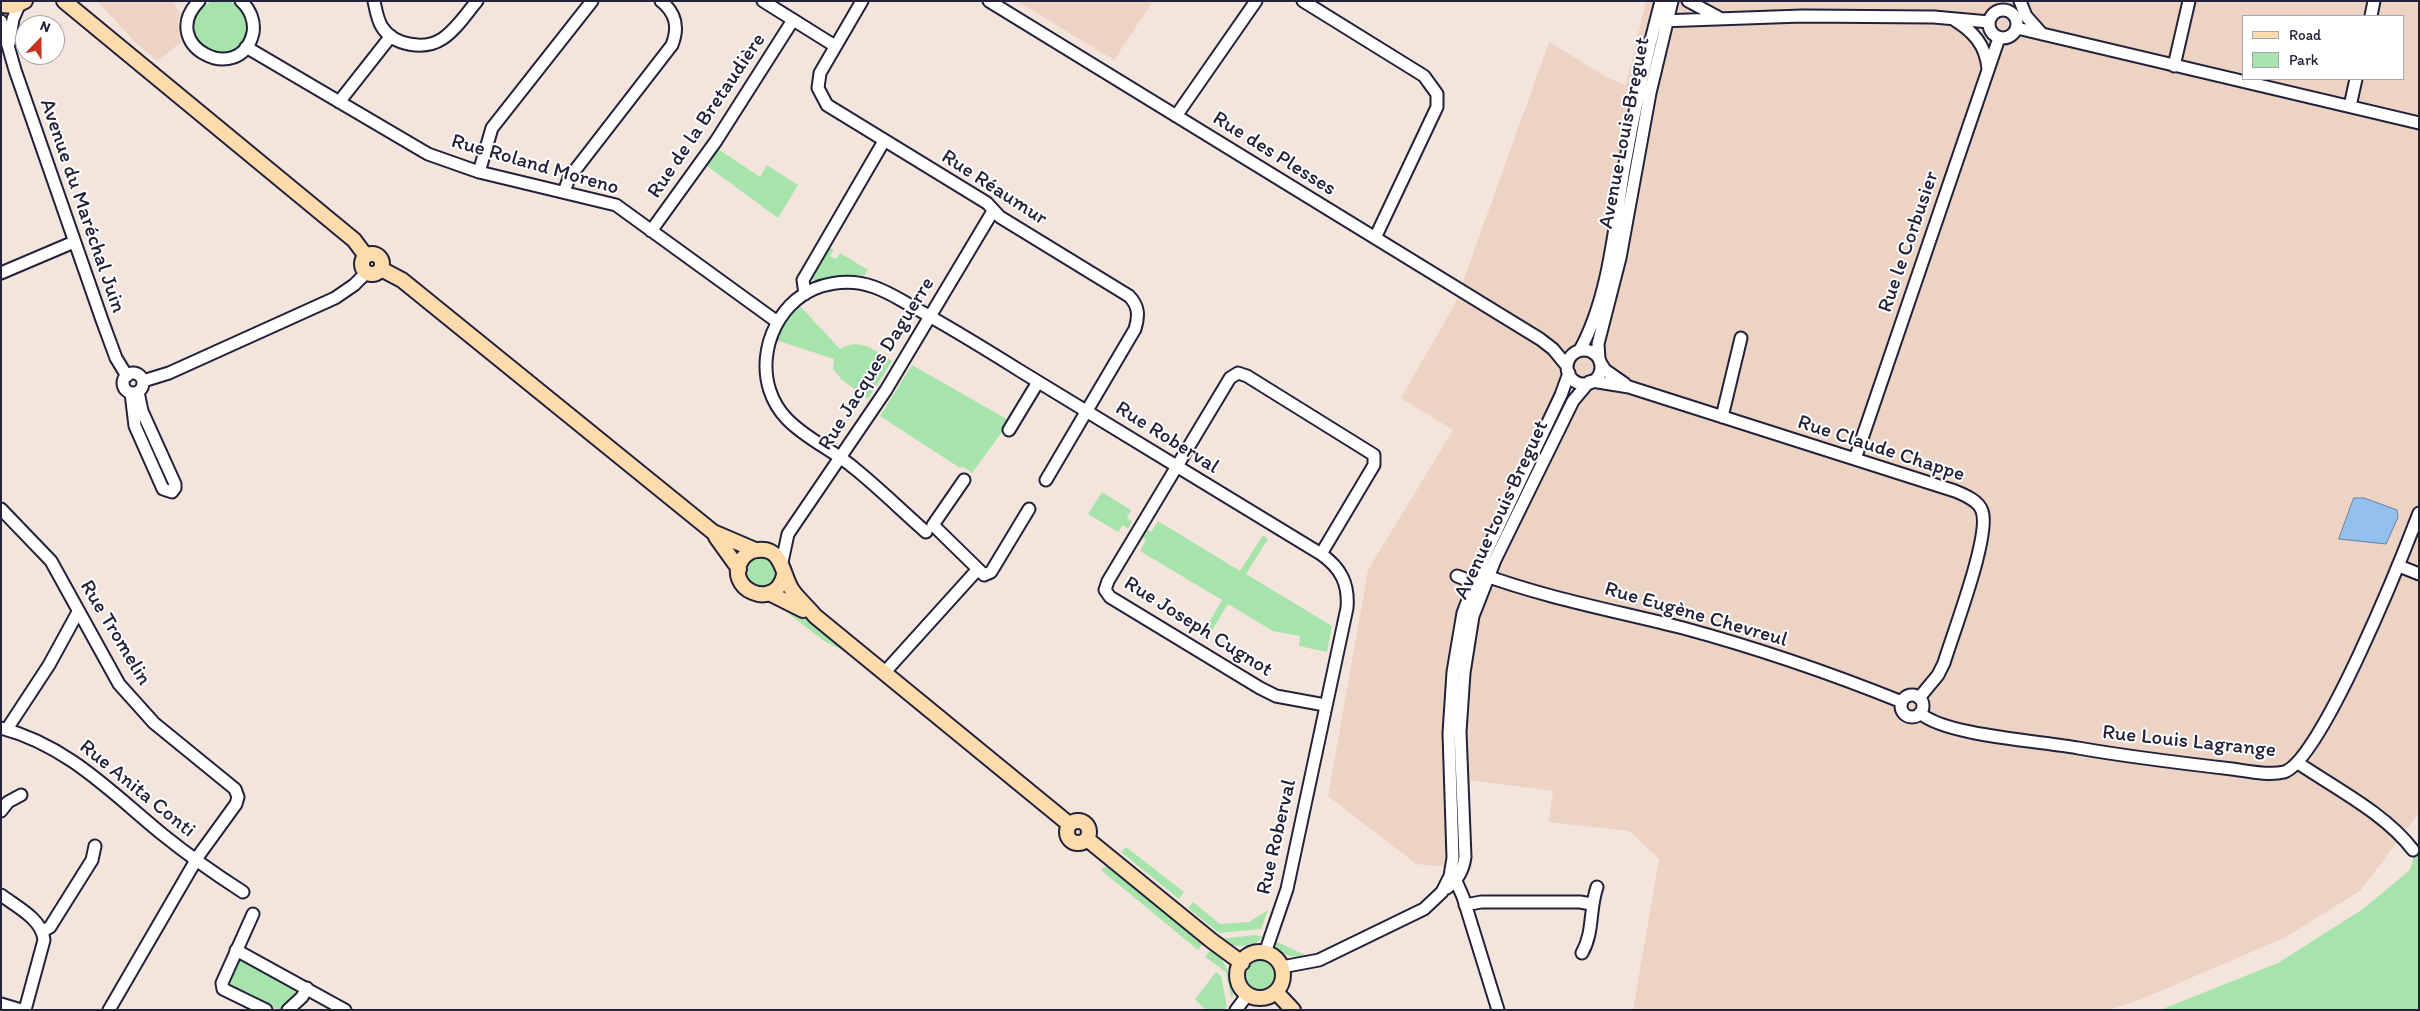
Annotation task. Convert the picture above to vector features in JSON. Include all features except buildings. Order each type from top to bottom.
[{"type":"main road","points":[[1,5],[22,3]]},
{"type":"main road","points":[[70,4],[354,240],[366,256]]},
{"type":"main road","points":[[374,254],[380,258],[381,269],[374,274],[366,273],[362,264],[366,256],[374,254]]},
{"type":"main road","points":[[381,269],[402,280],[713,532],[739,569]]},
{"type":"main road","points":[[713,532],[775,554],[794,592],[815,616],[1069,824],[1079,821],[1086,824],[1089,829],[1087,839],[1217,946],[1242,963]]},
{"type":"main road","points":[[760,550],[744,557],[739,569],[740,580],[747,590],[758,595],[769,593],[779,586],[783,569]]},
{"type":"main road","points":[[769,593],[815,616]]},
{"type":"main road","points":[[1265,953],[1277,960],[1282,967],[1283,978],[1276,992],[1262,998],[1248,994],[1239,982],[1238,972],[1242,963],[1254,954],[1265,953]]},
{"type":"main road","points":[[1276,992],[1293,1010]]},
{"type":"street","points":[[194,3],[188,19],[191,40],[200,52],[207,56],[223,59],[234,56],[246,47],[252,34],[253,20],[249,10],[241,1]]},
{"type":"street","points":[[374,1],[378,20],[391,36],[416,45],[436,42],[452,31],[477,1]]},
{"type":"street","points":[[479,172],[492,128],[592,1]]},
{"type":"street","points":[[564,192],[569,178],[672,45],[676,21],[672,13],[661,1]]},
{"type":"street","points":[[763,1],[835,46]]},
{"type":"street","name":"Rue Réaumur","points":[[862,1],[820,73],[818,88],[820,94],[833,109],[987,203],[993,211],[1129,296],[1135,302],[1138,319],[1135,329],[1085,410]]},
{"type":"street","name":"Rue des Plesses","points":[[989,1],[1540,339],[1553,349],[1568,370]]},
{"type":"street","points":[[1176,116],[1256,1]]},
{"type":"street","points":[[1303,1],[1424,76],[1437,94],[1437,107],[1375,238]]},
{"type":"street","name":"Avenue Louis Breguet","points":[[1599,361],[1598,344],[1618,266],[1648,102],[1661,21],[1661,1]]},
{"type":"street","name":"Avenue Louis Breguet","points":[[1579,351],[1591,328],[1604,280],[1637,99],[1661,21],[1672,1]]},
{"type":"street","points":[[1688,1],[1720,18]]},
{"type":"street","points":[[2020,1],[2026,16],[2042,34]]},
{"type":"street","points":[[2174,66],[2189,1]]},
{"type":"street","points":[[2371,15],[2374,1]]},
{"type":"street","name":"Avenue du Maréchal Juin","points":[[8,45],[13,19],[22,3]]},
{"type":"street","points":[[2009,6],[2016,19],[2017,28],[2011,36],[1999,38],[1990,31],[1989,22],[1996,12],[2009,6]]},
{"type":"street","points":[[1661,21],[1802,16],[1950,18],[1989,22]]},
{"type":"street","points":[[1950,18],[1966,26],[1977,38],[1984,54],[1988,71]]},
{"type":"street","name":"Rue de la Bretaudière","points":[[651,231],[724,128],[793,20]]},
{"type":"street","name":"Avenue du Maréchal Juin","points":[[1,21],[74,242],[113,352],[127,376],[124,386],[135,393],[175,484],[172,492],[163,489],[135,426],[135,393]]},
{"type":"street","points":[[2017,28],[2419,123]]},
{"type":"street","points":[[339,102],[391,36]]},
{"type":"street","name":"Rue le Corbusier","points":[[1855,459],[1999,38]]},
{"type":"street","name":"Rue Roland Moreno","points":[[246,47],[428,154],[479,172],[616,205],[776,321]]},
{"type":"street","points":[[2350,106],[2356,80]]},
{"type":"street","points":[[805,294],[803,280],[884,141]]},
{"type":"street","name":"Rue Jacques Daguerre","points":[[788,534],[886,390],[993,211]]},
{"type":"street","points":[[1,273],[74,242]]},
{"type":"street","points":[[143,381],[169,373],[335,298],[350,289],[366,273]]},
{"type":"street","name":"Rue Roberval","points":[[926,532],[841,458],[798,429],[784,416],[775,403],[768,380],[766,365],[768,342],[776,321],[805,294],[827,284],[860,284],[881,290],[931,317],[1321,554],[1338,568],[1348,595],[1287,889],[1265,953]]},
{"type":"street","points":[[1722,417],[1741,338]]},
{"type":"street","name":"Rue des Plesses","points":[[1540,339],[1563,348],[1579,351]]},
{"type":"street","points":[[1579,351],[1591,352],[1599,361],[1600,371],[1590,382],[1580,383],[1568,370],[1570,357],[1579,351]]},
{"type":"street","name":"Rue Claude Chappe","points":[[1599,361],[1604,370],[1629,387]]},
{"type":"street","name":"Avenue Louis Breguet","points":[[1453,878],[1449,733],[1453,672],[1463,613],[1561,395],[1568,370]]},
{"type":"street","name":"Rue Joseph Cugnot","points":[[1321,554],[1374,465],[1375,458],[1371,451],[1247,376],[1238,373],[1230,378],[1105,586],[1107,594],[1260,688],[1276,696],[1325,705]]},
{"type":"street","points":[[127,376],[136,374],[143,381]]},
{"type":"street","points":[[135,393],[142,388],[143,381]]},
{"type":"street","points":[[1008,430],[1038,382]]},
{"type":"street","name":"Avenue Louis Breguet","points":[[1480,577],[1573,401],[1590,382]]},
{"type":"street","name":"Rue Claude Chappe","points":[[1590,382],[1629,387],[1955,491],[1973,500],[1982,509],[1984,531],[1981,545],[1944,662],[1938,675],[1919,698]]},
{"type":"street","points":[[1046,480],[1085,410]]},
{"type":"street","points":[[964,480],[933,526],[984,575],[991,572],[1029,509]]},
{"type":"street","name":"Rue Tromelin","points":[[1,509],[51,561],[119,684],[165,733],[235,789],[238,798],[236,804],[196,860],[109,1010]]},
{"type":"street","name":"Rue Louis Lagrange","points":[[1920,713],[1934,722],[1960,730],[2156,761],[2277,773],[2285,772],[2298,764],[2309,749],[2332,708],[2399,566],[2419,512]]},
{"type":"street","points":[[760,550],[788,534]]},
{"type":"street","points":[[783,569],[788,534]]},
{"type":"street","points":[[2399,566],[2419,574]]},
{"type":"street","points":[[884,673],[978,569]]},
{"type":"street","name":"Rue Eugène Chevreul","points":[[1457,576],[1480,577],[1716,638],[1818,669],[1902,702]]},
{"type":"street","points":[[4,729],[49,665],[78,612]]},
{"type":"street","points":[[1910,696],[1919,698],[1923,707],[1920,713],[1913,718],[1906,716],[1902,711],[1902,702],[1910,696]]},
{"type":"street","name":"Rue Anita Conti","points":[[4,729],[61,752],[196,860],[244,892]]},
{"type":"street","points":[[2298,764],[2362,806],[2386,824],[2413,850]]},
{"type":"street","points":[[1,811],[8,802],[22,795]]},
{"type":"street","points":[[43,931],[50,927],[92,860],[96,846]]},
{"type":"street","points":[[1282,967],[1319,960],[1402,921],[1424,909],[1442,892],[1453,878],[1465,905],[1498,1010]]},
{"type":"street","points":[[1582,953],[1588,942],[1591,904],[1598,887]]},
{"type":"street","points":[[1,896],[39,924],[43,931],[44,940],[25,1010]]},
{"type":"street","points":[[1465,905],[1481,902],[1580,902],[1591,904]]},
{"type":"street","points":[[253,914],[222,983],[223,989],[266,1010]]},
{"type":"street","points":[[236,950],[345,1010]]},
{"type":"street","points":[[288,1010],[302,997],[307,988]]},
{"type":"street","points":[[1236,1010],[1248,994]]},
{"type":"street","points":[[1,1004],[21,1010]]},
{"type":"shaded area","points":[[97,1],[173,1],[180,13],[178,27],[181,42],[157,61],[136,43]]},
{"type":"shaded area","points":[[1017,1],[1153,1],[1114,60]]},
{"type":"shaded area","points":[[1646,1],[2419,1],[2419,813],[2360,891],[2284,938],[2142,999],[2109,1010],[1633,1010],[1659,859],[1629,831],[1549,822],[1553,791],[1469,780],[1472,869],[1416,864],[1328,796],[1368,570],[1453,430],[1401,398],[1455,304],[1549,42],[1610,79],[1626,85]]},
{"type":"green space","points":[[216,0],[226,0],[236,4],[244,12],[248,27],[244,42],[236,50],[226,54],[216,54],[206,50],[198,42],[194,32],[194,22],[198,12],[206,4]]},
{"type":"green space","points":[[718,149],[760,177],[767,165],[798,185],[778,218],[707,166]]},
{"type":"green space","points":[[827,246],[834,250],[830,256],[836,259],[840,253],[868,270],[865,275],[834,276],[816,281],[809,278]]},
{"type":"green space","points":[[800,306],[840,349],[854,344],[867,346],[892,361],[868,399],[842,380],[833,369],[834,359],[776,340],[780,328]]},
{"type":"green space","points":[[912,365],[1010,421],[972,473],[962,466],[960,468],[880,416]]},
{"type":"green space","points":[[1102,492],[1131,510],[1127,518],[1132,521],[1128,529],[1123,525],[1118,532],[1088,514]]},
{"type":"green space","points":[[1158,521],[1240,571],[1263,535],[1268,539],[1246,574],[1332,626],[1327,652],[1299,646],[1300,636],[1273,631],[1228,604],[1206,640],[1201,636],[1222,600],[1140,551],[1146,540],[1140,536],[1145,528],[1151,532]]},
{"type":"green space","points":[[761,556],[772,561],[777,572],[772,583],[761,588],[750,583],[745,572],[750,561]]},
{"type":"green space","points":[[787,604],[805,614],[852,655],[824,641],[783,609]]},
{"type":"green space","points":[[2419,837],[2419,1010],[2160,1010],[2278,963],[2363,909],[2410,870]]},
{"type":"green space","points":[[1126,847],[1184,892],[1179,899],[1121,852]]},
{"type":"green space","points":[[1106,866],[1120,877],[1123,874],[1204,942],[1198,950],[1101,870]]},
{"type":"green space","points":[[1193,902],[1220,924],[1249,922],[1268,910],[1261,929],[1219,933],[1188,908]]},
{"type":"green space","points":[[1255,935],[1263,937],[1253,946],[1237,946],[1219,941],[1220,939]]},
{"type":"green space","points":[[1275,941],[1307,956],[1297,957],[1282,953],[1276,946]]},
{"type":"green space","points":[[1212,948],[1228,970],[1232,983],[1233,998],[1231,997],[1226,972],[1205,957]]},
{"type":"green space","points":[[242,959],[291,984],[296,989],[295,999],[282,1009],[278,1009],[230,987],[228,981],[238,960]]},
{"type":"green space","points":[[1261,960],[1272,964],[1276,975],[1272,986],[1261,990],[1250,986],[1246,975],[1250,964]]},
{"type":"green space","points":[[1216,972],[1221,976],[1227,1006],[1224,1010],[1206,1010],[1195,999]]},
{"type":"water","points":[[2354,498],[2364,498],[2397,510],[2398,517],[2386,544],[2339,539]]}]
